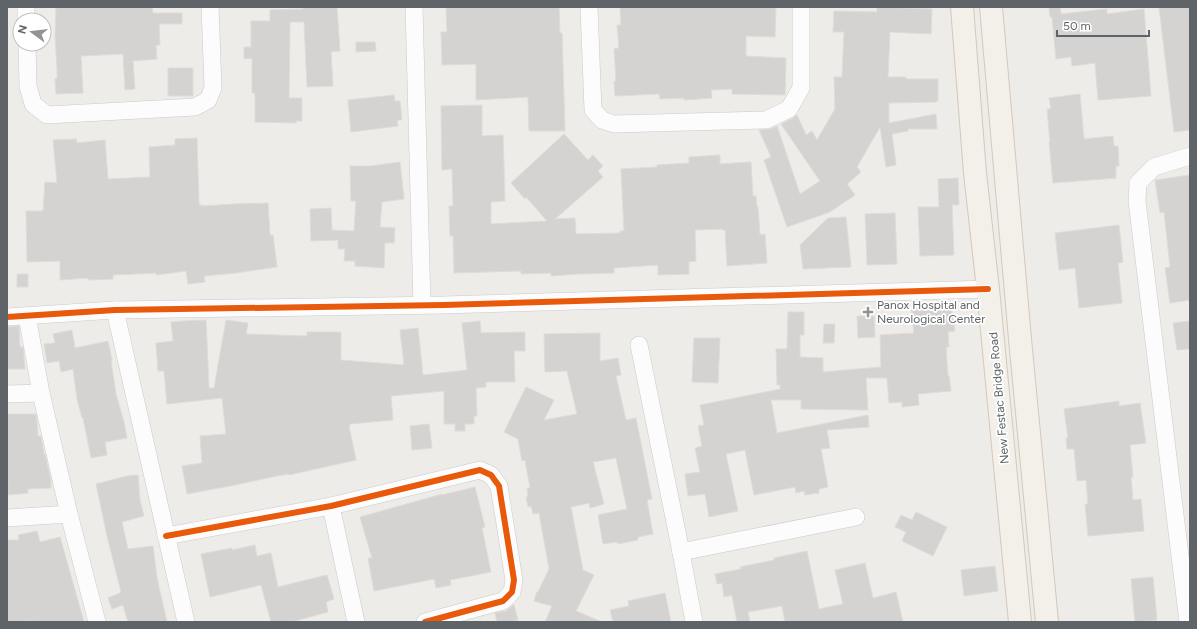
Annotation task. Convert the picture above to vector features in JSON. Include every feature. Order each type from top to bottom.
[{"type":"main road","name":"New Festac Bridge Road","points":[[962,7],[975,173],[988,288],[1020,622]]},
{"type":"main road","points":[[991,7],[1020,339],[1047,622]]},
{"type":"street","points":[[27,52],[28,86],[33,104],[47,115],[195,107],[208,100],[213,88],[210,7]]},
{"type":"street","points":[[414,7],[422,305]]},
{"type":"street","points":[[588,7],[593,110],[602,120],[614,124],[766,120],[789,109],[801,88],[801,7]]},
{"type":"street","points":[[1188,622],[1137,201],[1138,183],[1154,166],[1190,156]]},
{"type":"street","points":[[7,317],[115,310],[647,300],[988,288]]},
{"type":"street","points":[[115,310],[186,622]]},
{"type":"street","points":[[27,316],[41,393],[97,622]]},
{"type":"street","points":[[639,345],[682,552],[694,622]]},
{"type":"street","points":[[7,394],[41,393]]},
{"type":"street","points":[[166,536],[331,506],[480,470],[491,476],[499,486],[514,580],[512,592],[503,601],[425,622]]},
{"type":"street","points":[[331,506],[356,622]]},
{"type":"street","points":[[7,518],[70,514]]},
{"type":"street","points":[[682,552],[856,517]]},
{"type":"building","points":[[56,7],[152,7],[153,13],[182,13],[182,24],[159,24],[160,45],[156,45],[157,59],[133,61],[135,89],[125,90],[123,54],[81,56],[83,93],[56,94]]},
{"type":"building","points":[[303,7],[337,7],[340,51],[331,52],[333,86],[307,87],[304,22],[290,22],[289,98],[302,98],[302,121],[296,121],[296,123],[255,122],[255,93],[252,93],[252,58],[244,59],[244,47],[251,47],[251,21],[270,21],[270,10],[303,9]]},
{"type":"building","points":[[446,7],[559,7],[560,33],[562,33],[565,131],[529,131],[528,97],[476,100],[476,64],[442,65],[441,32],[447,32]]},
{"type":"building","points":[[620,7],[776,7],[775,37],[746,36],[746,56],[786,58],[785,95],[732,94],[732,89],[711,90],[712,98],[684,100],[684,98],[660,99],[659,94],[615,96],[614,81],[616,81],[614,49],[619,48],[617,25],[621,25]]},
{"type":"building","points":[[877,7],[932,9],[931,34],[890,32],[888,77],[906,77],[906,79],[938,79],[938,101],[889,103],[889,123],[936,114],[937,129],[908,129],[908,131],[892,134],[896,165],[886,167],[880,127],[857,167],[861,172],[847,184],[855,195],[830,212],[787,227],[764,160],[771,157],[759,130],[770,129],[777,126],[800,194],[820,181],[781,124],[797,115],[806,135],[812,131],[817,140],[835,109],[834,77],[842,77],[844,32],[833,32],[834,11],[877,12]]},
{"type":"building","points":[[1049,7],[1060,7],[1061,14],[1107,9],[1107,14],[1144,9],[1151,96],[1098,100],[1095,63],[1072,66],[1071,57],[1056,59],[1052,17],[1050,17]]},
{"type":"building","points":[[1159,7],[1190,7],[1190,130],[1174,132]]},
{"type":"building","points":[[356,42],[375,42],[376,51],[356,52]]},
{"type":"building","points":[[168,68],[193,68],[193,96],[168,96]]},
{"type":"building","points":[[1080,94],[1084,139],[1113,136],[1114,146],[1118,146],[1119,166],[1116,166],[1116,178],[1053,183],[1047,109],[1051,109],[1049,98]]},
{"type":"building","points":[[394,95],[395,101],[400,101],[402,120],[397,120],[398,126],[351,132],[348,100]]},
{"type":"building","points":[[482,105],[482,136],[503,135],[505,201],[491,202],[491,224],[547,221],[526,197],[525,199],[511,183],[564,134],[588,160],[593,155],[603,166],[598,171],[603,177],[555,219],[575,218],[576,234],[620,233],[620,231],[624,231],[621,169],[689,163],[689,157],[720,155],[720,164],[751,162],[753,196],[756,196],[758,207],[760,235],[765,234],[767,263],[727,266],[725,230],[722,229],[695,230],[696,261],[689,262],[689,274],[658,275],[658,265],[614,268],[614,273],[551,276],[551,273],[521,274],[521,271],[454,273],[453,236],[450,236],[449,206],[453,206],[452,169],[442,170],[441,106]]},
{"type":"building","points":[[197,138],[199,205],[268,203],[270,235],[273,235],[277,267],[204,276],[205,282],[188,284],[186,271],[156,275],[156,273],[113,275],[113,279],[88,280],[88,278],[60,280],[60,261],[27,262],[26,211],[43,211],[45,182],[57,183],[53,140],[76,139],[77,143],[105,140],[108,179],[150,177],[149,147],[175,145],[175,139]]},
{"type":"building","points":[[400,162],[404,199],[382,202],[380,227],[395,228],[394,243],[385,243],[384,268],[355,266],[355,261],[344,261],[345,249],[338,249],[338,240],[311,241],[310,209],[331,208],[332,230],[354,231],[356,201],[351,201],[350,166],[371,166]]},
{"type":"building","points":[[1190,175],[1190,300],[1170,303],[1165,268],[1170,267],[1164,212],[1160,213],[1155,180]]},
{"type":"building","points":[[958,178],[959,205],[952,205],[954,255],[920,256],[918,207],[939,207],[938,179]]},
{"type":"building","points":[[895,213],[897,264],[867,265],[865,214]]},
{"type":"building","points":[[846,217],[851,267],[803,269],[800,245],[828,218]]},
{"type":"building","points":[[1119,225],[1123,262],[1118,263],[1122,303],[1079,308],[1075,268],[1059,270],[1055,233]]},
{"type":"building","points":[[17,274],[28,274],[28,287],[17,287]]},
{"type":"building","points":[[951,305],[955,331],[948,332],[949,347],[946,347],[948,376],[951,391],[918,394],[919,405],[902,407],[902,402],[889,403],[887,378],[866,378],[868,410],[801,409],[801,400],[771,400],[777,433],[868,415],[869,427],[827,430],[830,448],[821,449],[828,487],[819,489],[819,493],[805,495],[804,491],[796,493],[795,487],[754,495],[745,450],[726,454],[738,511],[709,517],[705,494],[688,496],[685,474],[700,472],[695,448],[702,446],[698,426],[704,425],[700,405],[780,389],[780,385],[777,385],[776,349],[787,349],[788,312],[804,312],[804,335],[800,335],[800,357],[823,358],[823,372],[881,367],[880,335],[914,333],[911,310]]},
{"type":"building","points":[[857,316],[874,316],[875,337],[858,338]]},
{"type":"building","points":[[206,320],[209,388],[214,388],[226,320],[248,323],[246,334],[307,336],[307,332],[341,332],[341,360],[404,365],[400,330],[418,328],[423,375],[467,370],[462,323],[480,321],[481,333],[525,332],[525,351],[514,351],[515,382],[486,382],[486,387],[476,388],[477,416],[474,416],[474,424],[465,424],[465,431],[455,431],[455,424],[444,424],[444,391],[391,396],[393,420],[350,424],[349,426],[356,460],[289,475],[277,476],[187,494],[182,466],[202,463],[200,436],[226,434],[222,398],[167,404],[164,371],[158,371],[156,343],[173,341],[171,322]]},
{"type":"building","points":[[1190,321],[1190,349],[1177,350],[1173,323]]},
{"type":"building","points":[[824,324],[835,324],[834,343],[823,343]]},
{"type":"building","points":[[19,326],[20,347],[23,347],[25,369],[7,369],[7,327]]},
{"type":"building","points":[[72,330],[75,348],[108,341],[116,394],[127,438],[105,442],[107,455],[91,458],[83,418],[77,399],[73,369],[61,372],[59,361],[47,363],[44,344],[55,343],[53,334]]},
{"type":"building","points":[[600,333],[600,361],[618,358],[621,375],[616,376],[626,420],[636,418],[652,499],[647,500],[653,534],[638,537],[638,540],[618,544],[617,542],[603,544],[598,515],[627,509],[616,458],[593,462],[604,504],[590,508],[589,503],[571,507],[583,570],[594,575],[576,611],[602,622],[545,622],[552,606],[534,601],[549,569],[539,513],[533,514],[531,506],[528,507],[526,497],[528,497],[527,488],[530,488],[525,460],[522,461],[518,439],[504,432],[526,387],[554,400],[544,420],[577,414],[567,371],[545,372],[544,334]]},
{"type":"building","points":[[694,338],[720,338],[718,383],[692,382]]},
{"type":"building","points":[[1119,401],[1119,406],[1140,403],[1146,443],[1130,445],[1133,477],[1131,477],[1133,500],[1141,499],[1144,531],[1088,536],[1085,504],[1088,504],[1086,480],[1077,481],[1074,449],[1067,449],[1066,438],[1068,438],[1064,409]]},
{"type":"building","points":[[7,414],[36,414],[38,436],[41,436],[51,481],[51,488],[28,489],[28,493],[8,495]]},
{"type":"building","points":[[429,424],[432,448],[412,450],[410,426]]},
{"type":"building","points":[[138,475],[140,500],[144,516],[122,522],[128,549],[153,546],[157,578],[167,622],[128,622],[123,605],[112,609],[108,598],[121,592],[96,484],[127,476]]},
{"type":"building","points":[[475,487],[485,527],[482,528],[491,572],[450,580],[451,585],[436,588],[434,579],[374,591],[368,558],[372,558],[360,517],[442,494]]},
{"type":"building","points":[[916,512],[947,527],[933,556],[902,541],[906,532],[895,527],[901,515],[912,520]]},
{"type":"building","points":[[37,531],[40,542],[60,537],[84,622],[7,622],[7,540],[19,540],[18,535]]},
{"type":"building","points":[[255,545],[257,556],[271,553],[278,587],[327,575],[334,599],[326,602],[328,612],[291,622],[271,622],[261,585],[210,597],[201,554]]},
{"type":"building","points":[[807,551],[819,609],[843,604],[835,570],[865,563],[873,598],[896,592],[903,622],[785,622],[782,606],[748,612],[750,622],[737,622],[732,595],[724,597],[722,583],[717,584],[715,574],[741,569],[740,567]]},
{"type":"building","points":[[995,566],[998,591],[964,596],[961,570]]},
{"type":"building","points":[[1153,577],[1157,620],[1135,622],[1131,579]]},
{"type":"building","points":[[665,593],[671,622],[613,622],[610,610],[629,606],[628,601]]},
{"type":"building","points":[[513,605],[518,620],[510,622],[497,622],[495,613],[506,611]]},
{"type":"cycle path","points":[[7,317],[115,310],[444,305],[988,289]]},
{"type":"cycle path","points":[[166,536],[331,506],[480,470],[491,475],[499,486],[514,580],[512,592],[503,601],[425,622]]},
{"type":"place","name":"Panox Hospital and Neurological Center","points":[[868,312]]}]
